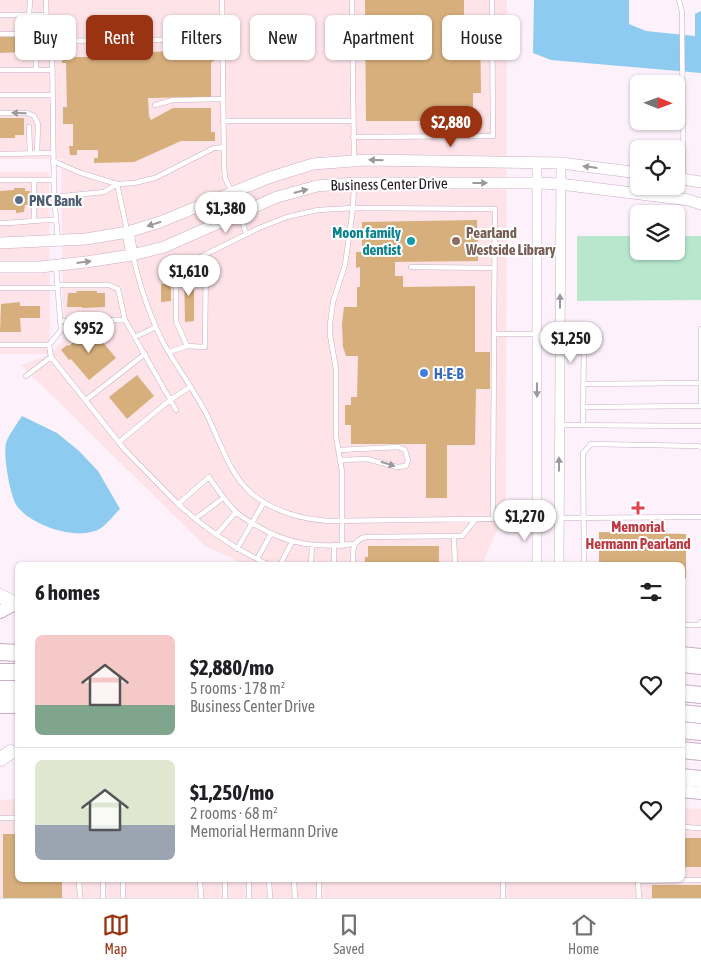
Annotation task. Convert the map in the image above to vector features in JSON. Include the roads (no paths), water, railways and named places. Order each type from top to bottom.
[{"type":"highway","points":[[685,664],[701,666]]},
{"type":"highway","points":[[685,694],[701,695]]},
{"type":"highway","points":[[685,713],[701,715]]},
{"type":"highway","points":[[685,730],[701,732]]},
{"type":"highway","points":[[685,750],[701,752]]},
{"type":"highway","points":[[685,777],[701,779]]},
{"type":"main road","points":[[0,596],[15,604]]},
{"type":"main road","points":[[0,605],[15,604]]},
{"type":"main road","points":[[0,612],[15,604]]},
{"type":"main road","points":[[685,653],[701,655]]},
{"type":"main road","points":[[685,791],[701,793]]},
{"type":"street","points":[[354,161],[354,183]]},
{"type":"street","name":"Business Center Drive","points":[[0,243],[86,239],[128,232],[160,222],[268,178],[313,164],[354,161],[561,163],[630,172]]},
{"type":"street","points":[[537,163],[537,562]]},
{"type":"street","points":[[559,562],[561,163]]},
{"type":"street","points":[[685,179],[701,182]]},
{"type":"street","name":"Business Center Drive","points":[[0,267],[56,265],[132,255],[164,247],[277,197],[316,186],[354,183],[560,184],[689,200],[701,204]]},
{"type":"street","points":[[232,192],[239,214]]},
{"type":"street","points":[[128,232],[132,255]]},
{"type":"street","points":[[537,518],[559,518]]},
{"type":"lane","points":[[30,0],[30,15]]},
{"type":"lane","points":[[46,0],[46,15]]},
{"type":"lane","points":[[222,0],[222,15]]},
{"type":"lane","points":[[352,0],[354,161]]},
{"type":"lane","points":[[353,137],[493,136],[492,0]]},
{"type":"lane","points":[[679,0],[682,12],[683,77],[681,140]]},
{"type":"lane","points":[[0,15],[15,15]]},
{"type":"lane","points":[[0,34],[27,34],[33,38],[36,44],[36,70]]},
{"type":"lane","points":[[76,40],[163,39]]},
{"type":"lane","points":[[52,60],[54,197],[58,241]]},
{"type":"lane","points":[[223,60],[225,178],[232,192]]},
{"type":"lane","points":[[0,70],[52,70]]},
{"type":"lane","points":[[0,95],[52,94]]},
{"type":"lane","points":[[155,105],[173,100],[223,99]]},
{"type":"lane","points":[[0,113],[27,112],[34,116],[38,124],[37,153]]},
{"type":"lane","points":[[223,121],[353,121]]},
{"type":"lane","points":[[29,127],[30,153]]},
{"type":"lane","points":[[53,161],[81,173],[118,184],[134,183],[154,178],[214,148],[224,147]]},
{"type":"lane","points":[[0,154],[53,153]]},
{"type":"lane","points":[[0,180],[54,180]]},
{"type":"lane","points":[[34,180],[34,195]]},
{"type":"lane","points":[[342,546],[340,460],[336,436],[336,369],[330,324],[333,302],[345,265],[353,208],[354,183]]},
{"type":"lane","points":[[54,197],[104,192],[118,184]]},
{"type":"lane","points":[[118,184],[128,232]]},
{"type":"lane","points":[[34,205],[34,220]]},
{"type":"lane","points":[[187,346],[176,321],[177,271],[182,266],[246,233],[287,217],[318,210],[353,208],[495,209],[493,519]]},
{"type":"lane","points":[[239,214],[246,233]]},
{"type":"lane","points":[[0,224],[22,223],[34,220],[55,220]]},
{"type":"lane","points":[[169,352],[187,346],[205,347],[206,254]]},
{"type":"lane","points":[[132,255],[138,282],[156,327],[208,418],[232,470],[244,486],[264,502],[281,512],[311,520],[537,518]]},
{"type":"lane","points":[[56,265],[61,330],[49,345],[51,357],[119,442],[178,504],[216,535],[237,549],[263,562]]},
{"type":"lane","points":[[411,268],[494,268]]},
{"type":"lane","points":[[0,288],[109,284],[115,286],[118,289],[126,320],[176,410]]},
{"type":"lane","points":[[60,321],[126,320]]},
{"type":"lane","points":[[135,337],[156,327]]},
{"type":"lane","points":[[584,407],[701,406],[701,329]]},
{"type":"lane","points":[[560,332],[584,332],[583,425]]},
{"type":"lane","points":[[494,334],[538,334]]},
{"type":"lane","points":[[0,345],[49,345]]},
{"type":"lane","points":[[86,400],[145,354]]},
{"type":"lane","points":[[26,376],[51,357]]},
{"type":"lane","points":[[584,384],[701,383]]},
{"type":"lane","points":[[119,442],[170,400],[190,387]]},
{"type":"lane","points":[[559,425],[701,426]]},
{"type":"lane","points":[[584,562],[584,453],[591,444],[701,447]]},
{"type":"lane","points":[[339,450],[398,446],[405,450],[408,461],[406,466],[397,467],[367,459],[340,460]]},
{"type":"lane","points":[[178,504],[210,477],[223,498],[236,512],[271,534],[292,542],[312,545],[342,546],[354,544]]},
{"type":"lane","points":[[195,519],[223,498]]},
{"type":"lane","points":[[237,549],[264,502]]},
{"type":"lane","points":[[216,535],[236,512]]},
{"type":"lane","points":[[559,518],[701,517]]},
{"type":"lane","points":[[353,562],[354,544],[359,538],[462,536],[476,519]]},
{"type":"lane","points":[[257,559],[271,534]]},
{"type":"lane","points":[[454,537],[455,562]]},
{"type":"lane","points":[[282,562],[292,542]]},
{"type":"lane","points":[[311,562],[312,545]]},
{"type":"lane","points":[[334,546],[334,562]]},
{"type":"lane","points":[[685,625],[699,624],[701,622]]},
{"type":"lane","points":[[0,818],[15,818]]},
{"type":"lane","points":[[685,827],[701,828]]},
{"type":"lane","points":[[685,880],[701,880]]},
{"type":"lane","points":[[79,882],[80,898]]},
{"type":"lane","points":[[103,882],[104,898]]},
{"type":"lane","points":[[123,882],[123,898]]},
{"type":"lane","points":[[200,882],[201,898]]},
{"type":"lane","points":[[225,882],[225,898]]},
{"type":"lane","points":[[248,882],[249,898]]},
{"type":"lane","points":[[269,882],[270,898]]},
{"type":"lane","points":[[294,882],[295,898]]},
{"type":"lane","points":[[319,882],[319,898]]},
{"type":"lane","points":[[503,882],[503,898]]},
{"type":"lane","points":[[638,882],[639,898]]},
{"type":"water","points":[[534,0],[629,0],[629,24],[646,31],[695,36],[695,14],[701,11],[701,73],[551,60],[533,53]]},
{"type":"water","points":[[22,416],[57,433],[79,451],[98,471],[120,509],[101,528],[92,532],[81,533],[56,530],[33,520],[17,506],[14,501],[6,466],[5,449],[9,436]]},
{"type":"place","name":"PNC Bank","points":[[19,200]]},
{"type":"place","name":"Moon family dentist","points":[[411,241]]},
{"type":"place","name":"Pearland Westside Library","points":[[456,241]]},
{"type":"place","name":"H-E-B","points":[[424,373]]},
{"type":"place","name":"Memorial Hermann Pearland","points":[[638,508]]}]
